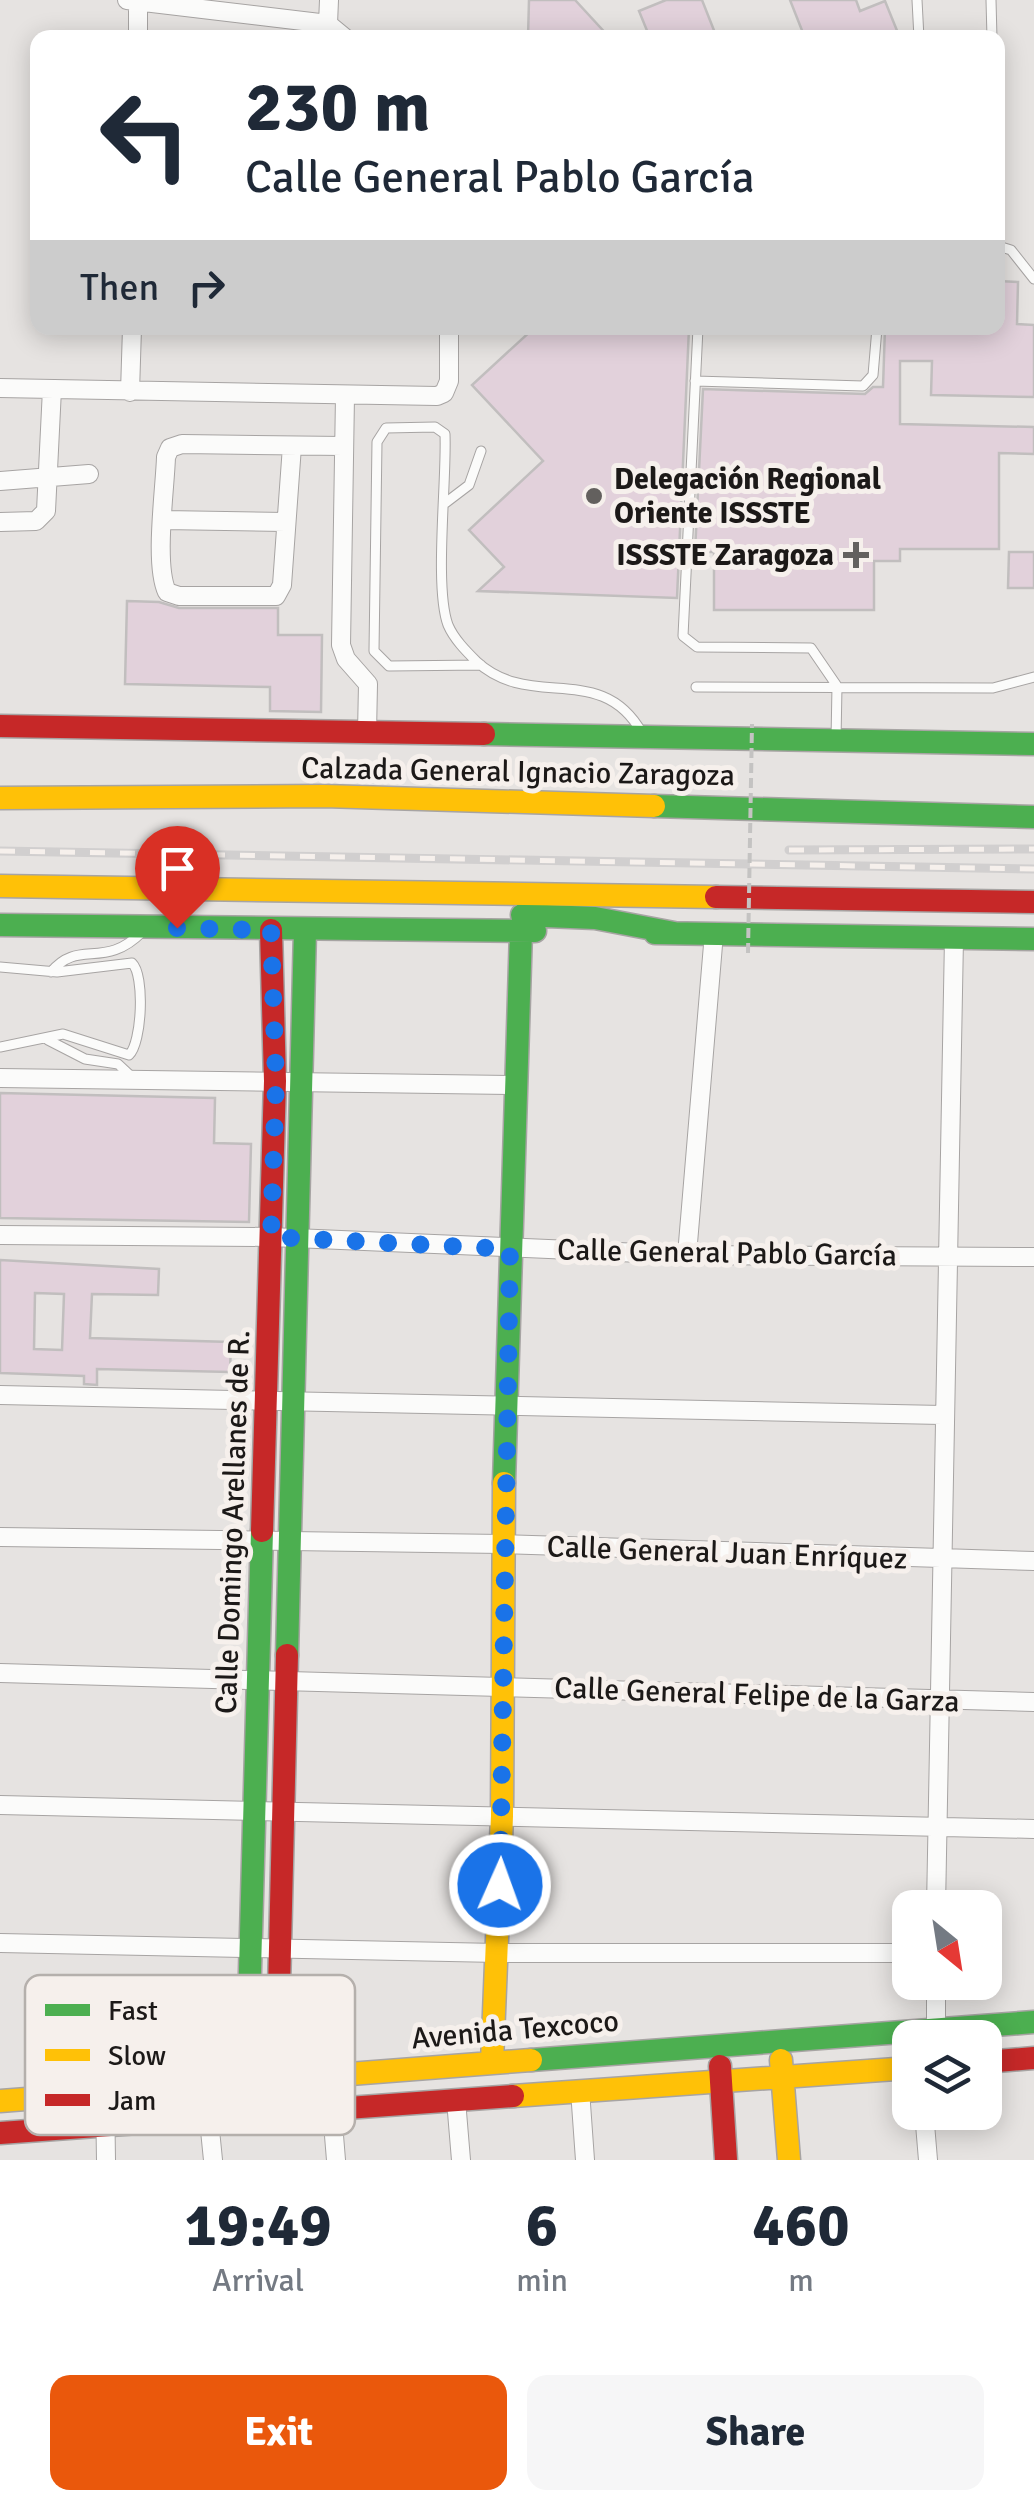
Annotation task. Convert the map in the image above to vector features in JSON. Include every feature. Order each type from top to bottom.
[{"type":"main road","name":"Calzada General Ignacio Zaragoza","points":[[0,726],[645,740],[1031,743]]},
{"type":"main road","name":"Calzada General Ignacio Zaragoza","points":[[0,798],[343,796],[1034,814]]},
{"type":"main road","points":[[0,886],[1034,902]]},
{"type":"main road","points":[[370,891],[514,915],[595,918],[674,933]]},
{"type":"main road","points":[[0,926],[1034,939]]},
{"type":"main road","name":"Calle Domingo Arellanes de R.","points":[[271,930],[287,1081]]},
{"type":"main road","name":"Calle Domingo Arellanes de R.","points":[[251,1975],[266,1399],[283,1238],[287,1081],[305,930]]},
{"type":"main road","points":[[492,2062],[502,1816],[502,1544],[520,931]]},
{"type":"main road","points":[[274,977],[300,976]]},
{"type":"main road","name":"Calle Domingo Arellanes de R.","points":[[279,1975],[286,1542],[293,1401],[283,1238]]},
{"type":"main road","name":"Avenida Texcoco","points":[[1002,2025],[1034,2022]]},
{"type":"main road","name":"Avenida Texcoco","points":[[355,2073],[892,2035]]},
{"type":"main road","points":[[836,2039],[838,2074]]},
{"type":"main road","points":[[780,2043],[790,2160]]},
{"type":"main road","points":[[719,2046],[726,2160]]},
{"type":"main road","points":[[631,2051],[634,2086]]},
{"type":"main road","points":[[1002,2061],[1034,2058]]},
{"type":"main road","points":[[355,2109],[892,2070]]},
{"type":"main road","name":"Avenida Texcoco","points":[[0,2101],[25,2099]]},
{"type":"main road","points":[[0,2134],[25,2132]]},
{"type":"street","points":[[127,0],[328,24],[335,30]]},
{"type":"street","points":[[328,24],[329,0]]},
{"type":"street","points":[[138,1],[138,30]]},
{"type":"street","points":[[130,392],[132,335]]},
{"type":"street","points":[[0,388],[345,396],[444,393],[449,381],[449,335]]},
{"type":"street","points":[[0,522],[36,521],[44,516],[52,389]]},
{"type":"street","points":[[345,396],[342,646],[346,658],[368,684],[366,733]]},
{"type":"street","points":[[292,446],[280,590],[276,596],[264,599],[166,592],[162,579],[170,448],[182,444],[344,446]]},
{"type":"street","points":[[0,481],[89,474]]},
{"type":"street","points":[[164,520],[286,522]]},
{"type":"street","points":[[687,1255],[714,933]]},
{"type":"street","points":[[936,1890],[942,1415],[954,938]]},
{"type":"street","points":[[0,1078],[517,1085]]},
{"type":"street","name":"Calle General Pablo García","points":[[0,1235],[283,1238],[687,1255],[1034,1257]]},
{"type":"street","points":[[0,1395],[942,1415]]},
{"type":"street","name":"Calle General Juan Enríquez","points":[[0,1537],[502,1544],[940,1561],[1034,1561]]},
{"type":"street","name":"Calle General Felipe de la Garza","points":[[0,1673],[1034,1702]]},
{"type":"street","points":[[0,1805],[1034,1829]]},
{"type":"street","points":[[0,1943],[498,1953],[892,1953]]},
{"type":"street","points":[[580,2090],[586,2160]]},
{"type":"street","points":[[456,2100],[461,2160]]},
{"type":"street","points":[[926,2130],[928,2160]]},
{"type":"street","points":[[211,2135],[213,2160]]},
{"type":"street","points":[[334,2135],[336,2160]]},
{"type":"lane","points":[[918,0],[918,30]]},
{"type":"lane","points":[[991,0],[992,30]]},
{"type":"lane","points":[[1005,248],[1011,250],[1034,279]]},
{"type":"lane","points":[[698,335],[683,570],[685,641],[697,647],[811,648],[836,686],[836,742]]},
{"type":"lane","points":[[695,382],[863,386],[873,375],[876,335]]},
{"type":"lane","points":[[481,665],[389,666],[377,658],[372,643],[380,432],[392,427],[443,430],[445,614],[462,648],[511,685],[603,694],[633,718],[645,740]]},
{"type":"lane","points":[[444,504],[468,485],[481,451]]},
{"type":"lane","points":[[696,687],[993,688],[1034,677]]},
{"type":"lane","points":[[51,972],[67,957],[120,952],[146,928]]},
{"type":"lane","points":[[0,966],[51,972],[132,963],[140,972],[141,986],[136,1046],[130,1055],[63,1034],[0,1047]]},
{"type":"lane","points":[[48,1040],[85,1058],[118,1064],[136,1080]]},
{"type":"path","points":[[748,953],[752,724]]},
{"type":"building","points":[[529,0],[575,0],[603,30],[528,30]]},
{"type":"building","points":[[666,0],[702,0],[714,30],[647,30],[639,11]]},
{"type":"building","points":[[790,0],[856,0],[860,11],[885,1],[897,30],[802,30]]},
{"type":"building","points":[[1005,281],[1018,282],[1017,324],[1034,325],[1034,397],[931,395],[932,361],[900,361],[900,424],[1034,427],[1034,454],[999,453],[999,549],[900,549],[900,561],[874,561],[874,610],[714,610],[714,552],[695,552],[703,389],[865,394],[873,387],[883,387],[885,335],[1005,335]]},
{"type":"building","name":"Delegación Regional Oriente ISSSTE","points":[[526,335],[689,335],[677,598],[478,591],[504,567],[469,530],[543,461],[472,385]]},
{"type":"building","points":[[1009,552],[1034,552],[1034,588],[1008,588]]},
{"type":"building","points":[[127,601],[159,602],[179,608],[278,608],[278,635],[322,635],[321,712],[270,711],[270,687],[125,684]]},
{"type":"building","points":[[0,1093],[215,1098],[214,1143],[251,1144],[249,1222],[0,1218]]},
{"type":"building","points":[[0,1260],[159,1269],[158,1295],[92,1294],[90,1338],[231,1342],[230,1372],[97,1369],[97,1385],[84,1384],[84,1376],[0,1373]],"holes":[[[35,1293],[64,1294],[62,1350],[34,1349]]]},
{"type":"railway","points":[[789,850],[1034,849]]},
{"type":"railway","points":[[0,851],[1034,869]]},
{"type":"traffic: fast","points":[[484,734],[1034,744]]},
{"type":"traffic: fast","points":[[654,806],[1034,817]]},
{"type":"traffic: fast","points":[[522,915],[595,918],[674,933]]},
{"type":"traffic: fast","points":[[0,925],[535,931]]},
{"type":"traffic: fast","points":[[287,1655],[305,930]]},
{"type":"traffic: fast","points":[[504,1483],[521,931]]},
{"type":"traffic: fast","points":[[655,933],[1034,939]]},
{"type":"traffic: fast","points":[[250,1975],[262,1531]]},
{"type":"traffic: fast","points":[[531,2060],[1034,2022]]},
{"type":"traffic: slow","points":[[0,798],[324,796],[654,806]]},
{"type":"traffic: slow","points":[[0,886],[716,897]]},
{"type":"traffic: slow","points":[[492,2062],[502,1816],[504,1483]]},
{"type":"traffic: slow","points":[[355,2074],[531,2060]]},
{"type":"traffic: slow","points":[[781,2060],[789,2160]]},
{"type":"traffic: slow","points":[[513,2096],[892,2069]]},
{"type":"traffic: slow","points":[[0,2101],[25,2099]]},
{"type":"traffic: jam","points":[[0,726],[484,734]]},
{"type":"traffic: jam","points":[[716,897],[1034,902]]},
{"type":"traffic: jam","points":[[262,1531],[275,1081],[271,930]]},
{"type":"traffic: jam","points":[[279,1975],[287,1655]]},
{"type":"traffic: jam","points":[[1002,2061],[1034,2058]]},
{"type":"traffic: jam","points":[[720,2066],[726,2160]]},
{"type":"traffic: jam","points":[[355,2107],[513,2096]]},
{"type":"traffic: jam","points":[[0,2133],[25,2131]]},
{"type":"place","name":"Delegación Regional Oriente ISSSTE","points":[[594,496]]},
{"type":"place","name":"ISSSTE Zaragoza","points":[[856,555]]},
{"type":"route","points":[[177,928],[271,930],[276,1081],[271,1237],[510,1249],[502,1544],[500,1885]]}]
